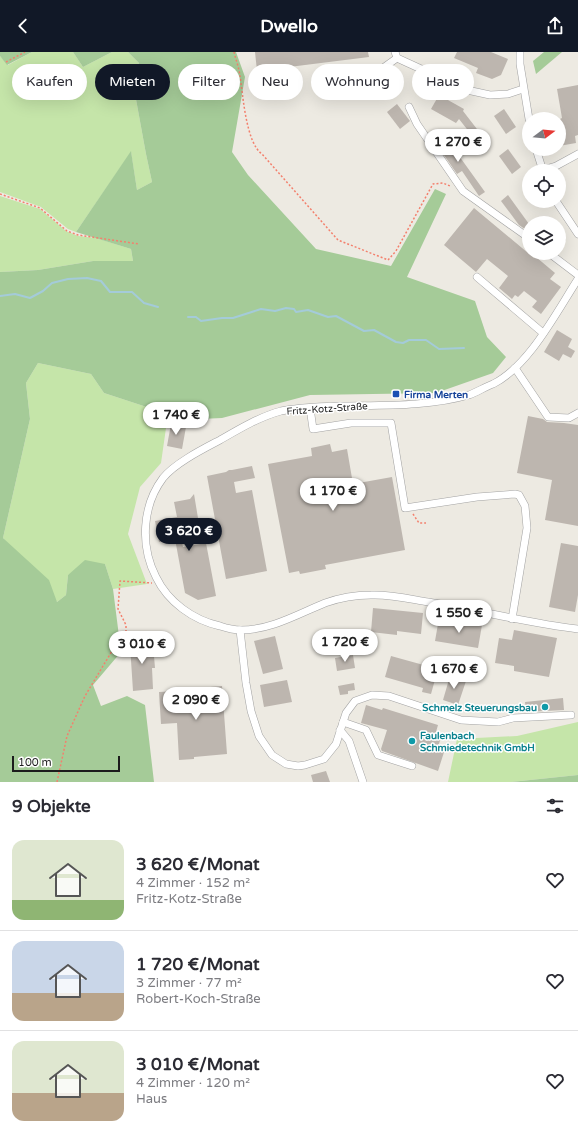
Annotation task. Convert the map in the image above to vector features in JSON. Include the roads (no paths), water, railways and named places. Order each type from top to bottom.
[{"type":"street","points":[[520,52],[523,89],[528,112]]},
{"type":"street","points":[[386,64],[396,55],[467,90],[490,96],[508,94],[523,89]]},
{"type":"street","points":[[409,107],[417,124],[463,191],[522,233]]},
{"type":"street","points":[[560,164],[578,154]]},
{"type":"street","points":[[561,208],[578,234]]},
{"type":"street","points":[[558,260],[578,275]]},
{"type":"street","points":[[477,277],[543,333]]},
{"type":"street","name":"Fritz-Kotz-Straße","points":[[578,279],[535,346],[515,368],[496,382],[469,394],[428,403],[310,408],[282,411],[252,422],[189,457],[164,477],[150,501],[145,527],[147,555],[156,578],[168,596],[183,610],[199,620],[218,626],[240,630],[258,628],[276,624],[328,602],[350,597],[371,595],[392,596],[451,606],[546,626],[578,629]]},
{"type":"street","points":[[515,368],[548,417],[569,418],[578,414]]},
{"type":"street","points":[[310,408],[312,428],[351,423],[390,423],[405,508],[477,497],[519,495],[525,506],[528,528],[512,619]]},
{"type":"street","points":[[240,630],[250,711],[259,736],[272,755],[286,764],[298,766],[324,759],[336,744],[346,713],[355,701],[372,695],[389,696],[461,720],[498,722],[512,718],[571,715]]},
{"type":"street","points":[[343,722],[366,730],[378,755],[412,766]]},
{"type":"street","points":[[340,730],[349,741],[363,782]]},
{"type":"waterway","points":[[0,296],[15,294],[30,298],[43,291],[52,283],[68,279],[87,278],[101,281],[110,292],[132,292],[144,303],[158,307]]},
{"type":"waterway","points":[[188,317],[196,317],[201,321],[233,318],[261,309],[275,311],[286,308],[294,309],[296,312],[308,310],[328,317],[336,316],[364,331],[374,330],[396,342],[403,343],[409,340],[426,340],[439,349],[464,348]]},
{"type":"place","name":"Firma Merten","points":[[396,394]]},
{"type":"place","name":"Schmelz Steuerungsbau","points":[[545,707]]},
{"type":"place","name":"Faulenbach Schmiedetechnik GmbH","points":[[412,741]]}]
